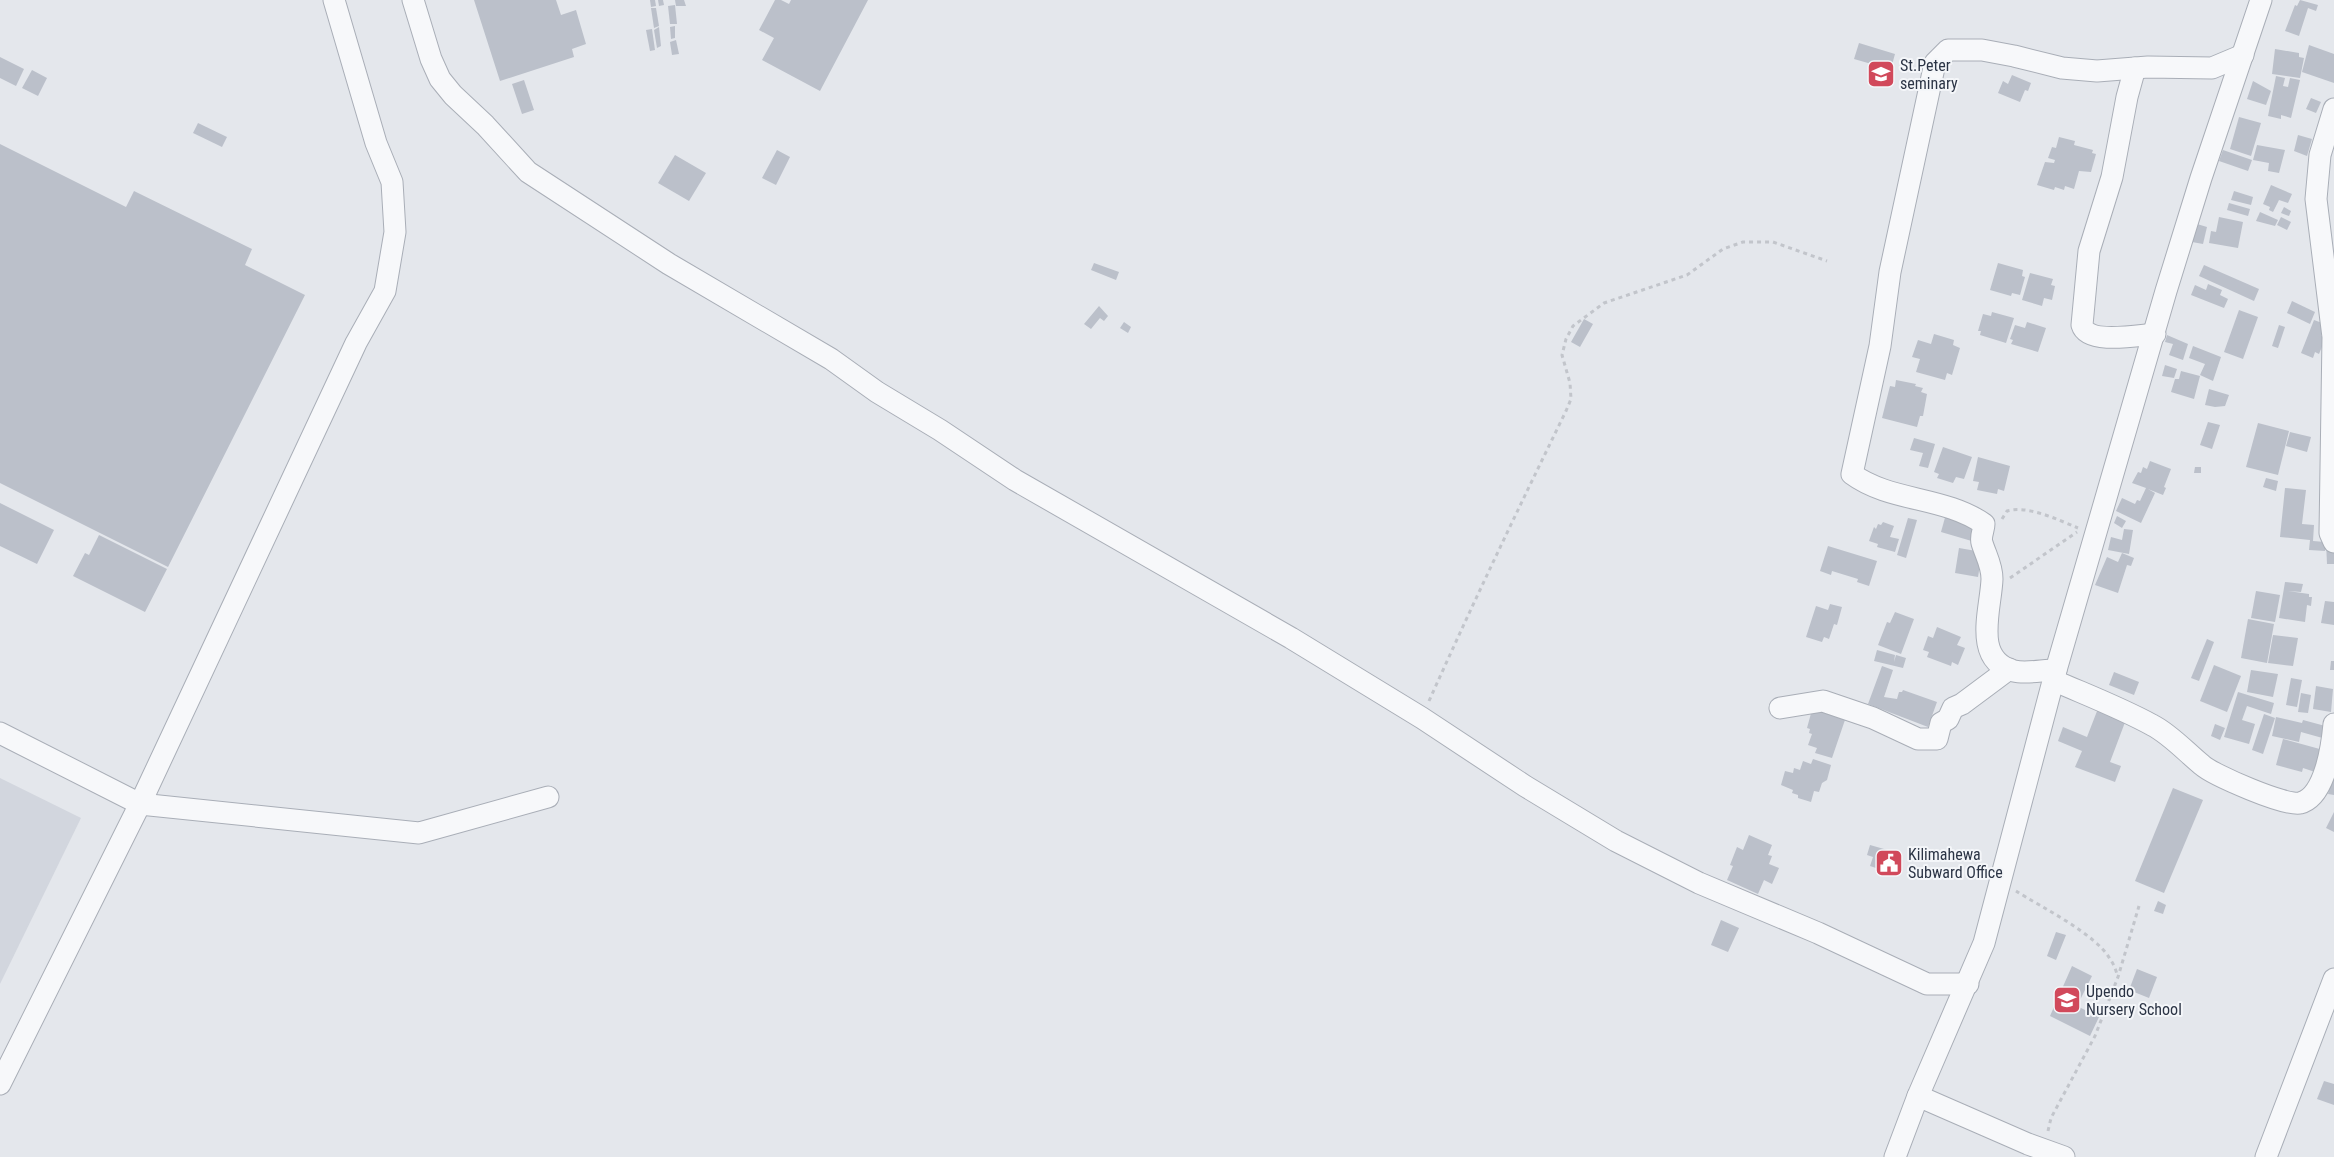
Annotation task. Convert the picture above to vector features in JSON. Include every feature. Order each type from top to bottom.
[{"type":"street","points":[[0,1084],[140,804],[356,343],[385,291],[395,232],[392,182],[376,143],[334,0]]},
{"type":"street","points":[[413,0],[431,58],[440,79],[528,172],[669,264],[831,359],[877,392],[940,430],[1015,480],[1291,638],[1422,718],[1525,786],[1597,830],[1699,883],[1818,933],[1927,984],[1968,984]]},
{"type":"street","points":[[1895,1157],[1918,1096],[1968,984],[1984,943],[2055,676],[2166,292],[2201,178],[2261,0]]},
{"type":"street","points":[[2243,55],[2212,68],[2135,68],[2108,71],[2062,68],[1982,50],[1948,50],[1935,63],[1890,272],[1880,346],[1852,474],[1867,485],[1938,503],[1984,524],[1981,539],[1991,568],[1991,591],[1986,634],[1994,658],[2009,669],[2055,676],[2153,725],[2194,756],[2202,766],[2255,791],[2284,802],[2298,804],[2312,796],[2322,778],[2332,748],[2334,724]]},
{"type":"street","points":[[2135,68],[2127,96],[2112,177],[2089,252],[2082,325],[2087,332],[2110,338],[2155,334]]},
{"type":"street","points":[[2334,109],[2320,155],[2316,199],[2333,337],[2330,534],[2334,542]]},
{"type":"street","points":[[1780,708],[1823,701],[1874,718],[1918,739],[1937,739],[1941,724],[1948,719],[1953,708],[1962,704],[2009,669]]},
{"type":"street","points":[[0,733],[140,804],[419,832],[548,797]]},
{"type":"street","points":[[2266,1157],[2334,979]]},
{"type":"street","points":[[1918,1096],[2054,1153]]},
{"type":"path","points":[[1422,718],[1481,586],[1571,399],[1570,383],[1562,355],[1566,339],[1573,326],[1604,303],[1687,275],[1723,249],[1743,242],[1772,242],[1828,260]]},
{"type":"path","points":[[1991,591],[2081,529],[2048,517],[2019,510],[2007,511],[1998,526]]},
{"type":"path","points":[[2005,865],[2016,891],[2076,929],[2101,948],[2110,958],[2118,977]]},
{"type":"path","points":[[2054,1153],[2051,1118],[2095,1036],[2118,977],[2139,906]]},
{"type":"shaded area","points":[[0,778],[81,818],[0,984]]},
{"type":"building","points":[[474,0],[556,0],[561,15],[576,10],[586,44],[572,49],[574,57],[500,81]]},
{"type":"building","points":[[650,0],[655,0],[656,6],[651,7]]},
{"type":"building","points":[[658,0],[663,0],[664,5],[659,6]]},
{"type":"building","points":[[675,0],[684,0],[686,6],[676,6]]},
{"type":"building","points":[[775,0],[781,0],[789,4],[791,0],[868,0],[820,91],[762,60],[774,38],[759,30]]},
{"type":"building","points":[[2300,0],[2318,5],[2316,11],[2308,8],[2299,36],[2285,31],[2295,5],[2297,6]]},
{"type":"building","points":[[675,5],[677,24],[670,24],[668,6]]},
{"type":"building","points":[[651,8],[656,8],[659,26],[654,28]]},
{"type":"building","points":[[675,26],[675,38],[671,39],[670,27]]},
{"type":"building","points":[[659,27],[661,46],[657,48],[654,30]]},
{"type":"building","points":[[652,29],[655,50],[650,51],[646,30]]},
{"type":"building","points":[[676,40],[679,54],[672,55],[670,42]]},
{"type":"building","points":[[1859,43],[1895,54],[1887,83],[1871,78],[1875,65],[1854,59]]},
{"type":"building","points":[[2309,45],[2334,54],[2334,83],[2302,72]]},
{"type":"building","points":[[2275,49],[2299,53],[2299,57],[2304,58],[2300,78],[2272,74]]},
{"type":"building","points":[[0,57],[24,69],[16,86],[0,78]]},
{"type":"building","points":[[32,70],[47,78],[38,96],[22,88]]},
{"type":"building","points":[[2012,75],[2031,83],[2028,91],[2025,90],[2020,102],[1998,93],[2003,81],[2008,84]]},
{"type":"building","points":[[2276,76],[2285,78],[2283,86],[2288,87],[2290,78],[2300,80],[2291,118],[2281,115],[2281,119],[2268,116]]},
{"type":"building","points":[[524,80],[534,110],[522,114],[512,84]]},
{"type":"building","points":[[2253,81],[2271,91],[2266,105],[2247,99]]},
{"type":"building","points":[[2311,98],[2321,102],[2316,113],[2306,109]]},
{"type":"building","points":[[2239,117],[2261,123],[2251,156],[2230,149]]},
{"type":"building","points":[[198,123],[227,137],[222,147],[193,133]]},
{"type":"building","points":[[2298,135],[2312,139],[2307,156],[2294,151]]},
{"type":"building","points":[[2059,137],[2075,141],[2074,145],[2093,150],[2092,153],[2096,154],[2091,172],[2079,171],[2074,189],[2065,186],[2064,190],[2055,187],[2054,190],[2037,185],[2045,162],[2054,163],[2055,160],[2048,158],[2052,147],[2056,148]]},
{"type":"building","points":[[0,144],[126,207],[134,191],[252,249],[245,265],[305,295],[168,567],[0,483]]},
{"type":"building","points":[[2257,145],[2285,150],[2279,173],[2268,171],[2269,163],[2253,160]]},
{"type":"building","points":[[777,150],[790,157],[776,185],[762,178]]},
{"type":"building","points":[[2223,150],[2252,160],[2248,171],[2219,161]]},
{"type":"building","points":[[675,155],[706,173],[689,201],[658,183]]},
{"type":"building","points":[[2271,185],[2292,194],[2288,203],[2279,200],[2273,212],[2269,210],[2270,207],[2263,204]]},
{"type":"building","points":[[2234,191],[2253,197],[2251,205],[2231,200]]},
{"type":"building","points":[[2229,203],[2250,209],[2248,216],[2227,210]]},
{"type":"building","points":[[2284,207],[2291,211],[2289,216],[2281,213]]},
{"type":"building","points":[[2260,212],[2278,220],[2275,226],[2256,221]]},
{"type":"building","points":[[2219,217],[2243,222],[2238,248],[2209,243],[2211,231],[2216,232]]},
{"type":"building","points":[[2281,217],[2291,222],[2287,230],[2277,225]]},
{"type":"building","points":[[2197,224],[2207,227],[2203,244],[2192,242]]},
{"type":"building","points":[[1094,263],[1119,272],[1116,280],[1091,270]]},
{"type":"building","points":[[1998,263],[2023,270],[2022,276],[2025,277],[2020,295],[2012,293],[2011,296],[1990,290]]},
{"type":"building","points":[[2204,265],[2259,289],[2254,301],[2199,276]]},
{"type":"building","points":[[2030,273],[2053,279],[2051,285],[2055,286],[2052,300],[2044,298],[2042,306],[2022,300]]},
{"type":"building","points":[[2208,284],[2222,290],[2220,295],[2228,299],[2224,308],[2191,295],[2195,285],[2206,290]]},
{"type":"building","points":[[2292,301],[2315,312],[2310,324],[2287,313]]},
{"type":"building","points":[[1099,306],[1108,316],[1104,321],[1100,318],[1091,329],[1084,324]]},
{"type":"building","points":[[2239,310],[2258,317],[2243,359],[2224,352]]},
{"type":"building","points":[[1992,312],[2014,318],[2006,343],[1980,335],[1981,331],[1978,331],[1983,314],[1991,316]]},
{"type":"building","points":[[1584,319],[1593,324],[1580,347],[1571,342]]},
{"type":"building","points":[[2314,320],[2325,324],[2321,336],[2326,337],[2319,354],[2315,352],[2313,358],[2301,353]]},
{"type":"building","points":[[1124,322],[1131,327],[1128,333],[1120,328]]},
{"type":"building","points":[[2027,322],[2046,328],[2038,352],[2011,344],[2013,340],[2010,339],[2015,325],[2025,328]]},
{"type":"building","points":[[2279,325],[2285,327],[2278,348],[2272,346]]},
{"type":"building","points":[[1934,334],[1954,340],[1953,345],[1960,348],[1952,375],[1947,373],[1945,380],[1916,372],[1920,359],[1912,357],[1918,340],[1931,344]]},
{"type":"building","points":[[2167,335],[2188,344],[2183,360],[2169,355],[2173,344],[2165,342]]},
{"type":"building","points":[[2193,346],[2221,357],[2213,381],[2200,375],[2205,364],[2189,358]]},
{"type":"building","points":[[2165,365],[2177,369],[2174,378],[2162,376]]},
{"type":"building","points":[[2181,371],[2200,376],[2194,399],[2171,392],[2175,379],[2179,379]]},
{"type":"building","points":[[1896,380],[1916,384],[1915,386],[1923,388],[1921,392],[1927,394],[1923,416],[1920,416],[1917,427],[1882,418],[1890,386],[1895,387]]},
{"type":"building","points":[[2209,389],[2229,395],[2225,406],[2205,405]]},
{"type":"building","points":[[2208,422],[2220,425],[2212,449],[2200,445]]},
{"type":"building","points":[[2258,423],[2289,431],[2278,475],[2246,467]]},
{"type":"building","points":[[2290,432],[2311,437],[2307,452],[2286,446]]},
{"type":"building","points":[[1914,438],[1935,444],[1928,468],[1919,466],[1923,453],[1910,450]]},
{"type":"building","points":[[1943,447],[1972,457],[1964,479],[1956,477],[1953,483],[1937,478],[1939,474],[1934,472]]},
{"type":"building","points":[[1978,457],[2010,466],[2004,491],[1998,489],[1997,494],[1977,490],[1979,482],[1973,481]]},
{"type":"building","points":[[2150,461],[2171,469],[2163,495],[2148,489],[2155,493],[2141,523],[2116,511],[2122,498],[2135,504],[2137,500],[2140,501],[2146,488],[2132,483],[2138,472],[2141,473],[2143,467],[2147,469]]},
{"type":"building","points":[[2195,467],[2201,467],[2201,473],[2194,473]]},
{"type":"building","points":[[2266,478],[2278,481],[2276,491],[2263,487]]},
{"type":"building","points":[[2285,488],[2306,490],[2302,524],[2314,525],[2313,541],[2325,542],[2325,551],[2309,550],[2310,540],[2280,537]]},
{"type":"building","points":[[0,503],[54,530],[37,564],[0,546]]},
{"type":"building","points":[[1946,514],[1981,524],[1975,542],[1941,532]]},
{"type":"building","points":[[2117,516],[2126,521],[2122,528],[2114,523]]},
{"type":"building","points":[[1908,518],[1917,520],[1906,558],[1897,555]]},
{"type":"building","points":[[1883,522],[1894,526],[1890,537],[1899,539],[1895,552],[1877,547],[1878,544],[1869,541],[1874,527],[1876,529],[1878,524],[1881,525]]},
{"type":"building","points":[[2124,529],[2133,530],[2129,554],[2108,550],[2111,537],[2122,540]]},
{"type":"building","points":[[99,535],[167,569],[145,612],[73,576],[85,553],[89,555]]},
{"type":"building","points":[[2326,542],[2334,545],[2334,564],[2327,564]]},
{"type":"building","points":[[1828,546],[1877,561],[1869,586],[1857,582],[1858,579],[1832,571],[1831,575],[1820,571]]},
{"type":"building","points":[[1959,548],[1982,552],[1978,577],[1955,573]]},
{"type":"building","points":[[2122,553],[2134,558],[2131,566],[2127,565],[2118,593],[2095,585],[2107,557],[2118,562]]},
{"type":"building","points":[[2285,582],[2303,584],[2301,592],[2288,591],[2309,594],[2309,597],[2312,597],[2311,606],[2307,605],[2305,622],[2279,618]]},
{"type":"building","points":[[2256,591],[2280,595],[2275,622],[2251,618]]},
{"type":"building","points":[[2325,601],[2334,602],[2334,625],[2321,623]]},
{"type":"building","points":[[1830,604],[1842,607],[1837,625],[1834,624],[1829,639],[1824,637],[1822,642],[1806,637],[1816,606],[1828,610]]},
{"type":"building","points":[[1895,612],[1914,619],[1901,654],[1878,645],[1887,622],[1890,623]]},
{"type":"building","points":[[2248,619],[2274,624],[2267,663],[2241,658]]},
{"type":"building","points":[[1937,627],[1961,637],[1957,645],[1965,648],[1958,665],[1952,662],[1951,666],[1927,657],[1929,652],[1923,650],[1928,636],[1933,638]]},
{"type":"building","points":[[2273,635],[2298,638],[2293,666],[2268,663]]},
{"type":"building","points":[[2207,639],[2214,642],[2199,681],[2191,678]]},
{"type":"building","points":[[1877,650],[1895,655],[1894,662],[1896,655],[1906,658],[1903,668],[1874,661]]},
{"type":"building","points":[[2331,661],[2334,661],[2334,670],[2330,670]]},
{"type":"building","points":[[2214,665],[2241,676],[2227,712],[2200,701]]},
{"type":"building","points":[[1882,666],[1893,670],[1884,697],[1897,699],[1899,692],[1903,690],[1937,702],[1928,727],[1868,704]]},
{"type":"building","points":[[2251,670],[2278,674],[2273,697],[2247,692]]},
{"type":"building","points":[[2114,672],[2139,682],[2134,695],[2109,685]]},
{"type":"building","points":[[2291,678],[2302,680],[2297,707],[2286,705]]},
{"type":"building","points":[[2316,686],[2333,689],[2331,712],[2313,709]]},
{"type":"building","points":[[2238,692],[2274,703],[2271,714],[2247,706],[2242,720],[2255,724],[2249,744],[2224,737]]},
{"type":"building","points":[[2301,693],[2311,695],[2308,713],[2298,712]]},
{"type":"building","points":[[1813,706],[1846,717],[1832,758],[1815,753],[1817,748],[1808,745],[1812,734],[1809,733],[1810,729],[1807,728]]},
{"type":"building","points":[[2099,706],[2127,717],[2110,762],[2121,766],[2115,782],[2075,767],[2082,751],[2058,741],[2063,727],[2087,737]]},
{"type":"building","points":[[2264,714],[2275,718],[2263,754],[2252,750]]},
{"type":"building","points":[[2276,717],[2302,723],[2303,720],[2329,727],[2326,739],[2301,732],[2299,742],[2272,736]]},
{"type":"building","points":[[2215,724],[2225,728],[2220,740],[2211,736]]},
{"type":"building","points":[[2283,739],[2327,751],[2318,773],[2303,768],[2302,772],[2276,765]]},
{"type":"building","points":[[1813,759],[1831,765],[1827,780],[1822,783],[1819,792],[1814,791],[1811,802],[1798,798],[1798,795],[1792,793],[1793,790],[1781,785],[1785,771],[1793,773],[1794,768],[1800,770],[1803,761],[1811,764]]},
{"type":"building","points":[[2334,773],[2334,795],[2328,794]]},
{"type":"building","points":[[2173,788],[2203,800],[2164,893],[2135,881]]},
{"type":"building","points":[[2334,812],[2334,832],[2326,828]]},
{"type":"building","points":[[1749,835],[1772,845],[1768,855],[1772,856],[1769,864],[1779,868],[1772,884],[1764,880],[1758,894],[1727,880],[1733,866],[1730,865],[1737,847],[1743,850]]},
{"type":"building","points":[[1870,845],[1898,853],[1891,873],[1870,866],[1873,857],[1867,855]]},
{"type":"building","points":[[2158,901],[2166,905],[2163,914],[2154,911]]},
{"type":"building","points":[[1721,920],[1739,928],[1728,952],[1711,945]]},
{"type":"building","points":[[2056,932],[2066,935],[2056,960],[2047,956]]},
{"type":"building","points":[[2072,966],[2092,976],[2077,1006],[2099,1017],[2090,1036],[2050,1016]]},
{"type":"building","points":[[2137,969],[2157,977],[2149,998],[2129,990]]},
{"type":"building","points":[[2324,1081],[2334,1084],[2334,1105],[2317,1099]]},
{"type":"place","name":"St.Peter seminary","points":[[1881,74]]},
{"type":"place","name":"Kilimahewa Subward Office","points":[[1889,863]]},
{"type":"place","name":"Upendo Nursery School","points":[[2067,1000]]}]
